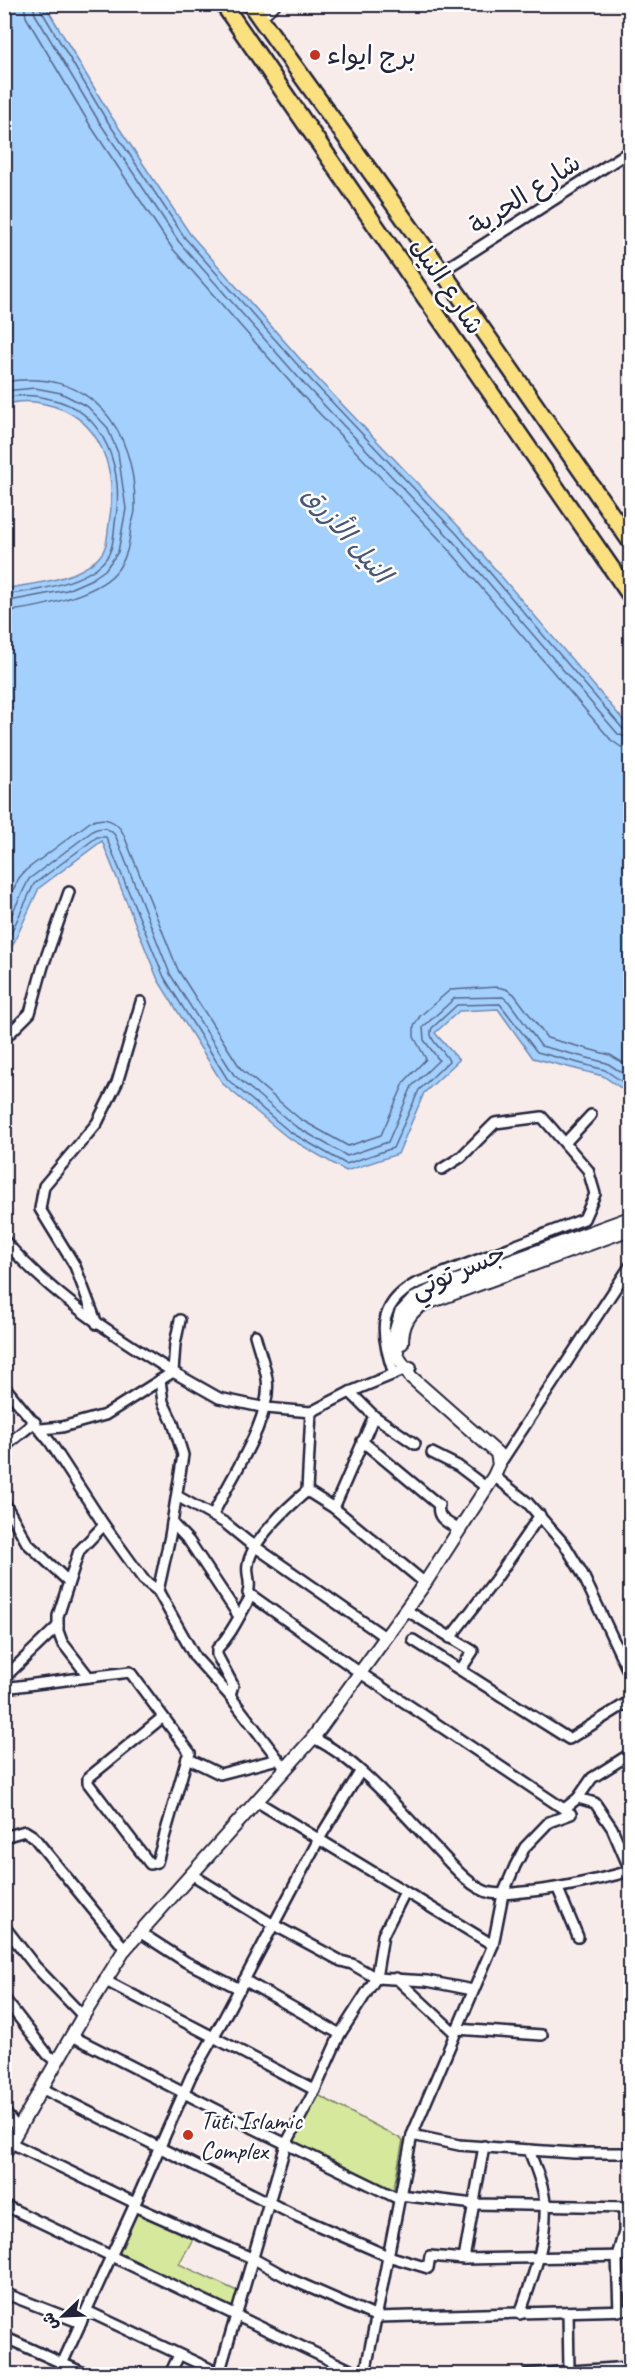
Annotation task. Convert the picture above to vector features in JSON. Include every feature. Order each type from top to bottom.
[{"type":"main road","name":"شارع النيل","points":[[223,4],[630,596]]},
{"type":"main road","name":"شارع النيل","points":[[254,9],[628,533]]},
{"type":"street","points":[[254,9],[274,4]]},
{"type":"street","name":"شارع الحرية","points":[[442,271],[630,152]]},
{"type":"street","points":[[4,1039],[30,1013],[43,966],[69,892]]},
{"type":"street","points":[[97,1324],[75,1266],[40,1209],[44,1185],[97,1123],[117,1083],[141,1002]]},
{"type":"street","points":[[565,1143],[591,1115]]},
{"type":"street","points":[[4,1240],[67,1301],[97,1324],[219,1398],[266,1408],[311,1412],[350,1392],[403,1370],[384,1342],[384,1325],[389,1309],[402,1292],[415,1284],[584,1219],[595,1194],[588,1170],[542,1117],[495,1123],[461,1157],[442,1169]]},
{"type":"street","name":"جسر توتي","points":[[434,1295],[630,1218]]},
{"type":"street","name":"جسر توتي","points":[[497,1464],[403,1370],[394,1344],[396,1324],[401,1313],[409,1303],[630,1229]]},
{"type":"street","points":[[630,1266],[497,1464],[487,1488],[425,1583],[313,1738],[281,1764],[256,1801],[141,1933],[125,1948],[104,1980],[6,2152],[135,2205],[254,2259],[290,2279],[377,2317],[630,2310]]},
{"type":"street","points":[[173,1372],[180,1320]]},
{"type":"street","points":[[213,1515],[266,1408],[267,1381],[255,1335]]},
{"type":"street","points":[[4,1447],[38,1426],[62,1426],[105,1415],[173,1372]]},
{"type":"street","points":[[158,1591],[183,1455],[173,1423],[163,1402],[160,1380]]},
{"type":"street","points":[[4,1386],[38,1426],[143,1579],[158,1591],[195,1657],[230,1696],[281,1764]]},
{"type":"street","points":[[350,1392],[374,1416],[415,1444]]},
{"type":"street","points":[[311,1412],[307,1491],[292,1504],[255,1546],[247,1566],[251,1585],[248,1593],[359,1672],[571,1814],[549,1822],[525,1847],[503,1894],[493,1945],[412,2135],[365,2374]]},
{"type":"street","points":[[334,1508],[374,1416]]},
{"type":"street","points":[[362,1441],[439,1505],[437,1511],[439,1516],[459,1530]]},
{"type":"street","points":[[432,1453],[458,1466],[487,1488]]},
{"type":"street","points":[[497,1464],[566,1545],[630,1675]]},
{"type":"street","points":[[307,1491],[334,1508],[425,1583]]},
{"type":"street","points":[[177,1496],[213,1515],[385,1637]]},
{"type":"street","points":[[4,1502],[27,1543],[68,1581]]},
{"type":"street","points":[[450,1638],[495,1580],[540,1515]]},
{"type":"street","points":[[171,1523],[189,1541],[238,1615]]},
{"type":"street","points":[[89,1677],[62,1642],[57,1626],[58,1611],[79,1551],[104,1525]]},
{"type":"street","points":[[230,1696],[233,1685],[217,1655],[217,1649],[229,1638],[238,1615],[251,1596]]},
{"type":"street","points":[[406,1610],[473,1651],[461,1669]]},
{"type":"street","points":[[4,1678],[57,1626]]},
{"type":"street","points":[[413,1640],[569,1739],[630,1701]]},
{"type":"street","points":[[4,1688],[130,1672],[190,1753],[157,1862],[150,1864],[87,1783],[88,1778],[163,1717]]},
{"type":"street","points":[[313,1738],[327,1744],[360,1772],[460,1873],[478,1888],[489,1893],[503,1894],[558,1889],[630,1870],[612,1828],[595,1803],[578,1798]]},
{"type":"street","points":[[564,1809],[578,1798],[592,1778],[630,1754]]},
{"type":"street","points":[[188,1758],[220,1774],[281,1764]]},
{"type":"street","points":[[62,2364],[184,2092],[319,1839],[360,1772]]},
{"type":"street","points":[[256,1801],[493,1945]]},
{"type":"street","points":[[4,1837],[25,1831],[33,1836],[125,1948]]},
{"type":"street","points":[[191,1875],[274,1925],[376,1978],[427,1981],[473,1990]]},
{"type":"street","points":[[558,1889],[578,1937]]},
{"type":"street","points":[[87,2312],[220,2374],[286,2144],[315,2090],[340,2034],[376,1978],[383,1935],[405,1892]]},
{"type":"street","points":[[4,1926],[35,1966],[84,2016]]},
{"type":"street","points":[[141,1933],[195,1966],[240,1989]]},
{"type":"street","points":[[396,1978],[455,2031],[542,2035]]},
{"type":"street","points":[[104,1980],[315,2090]]},
{"type":"street","points":[[244,1980],[340,2034]]},
{"type":"street","points":[[4,1998],[48,2055],[57,2062]]},
{"type":"street","points":[[72,2036],[286,2144],[400,2197],[474,2204],[627,2207],[624,2232],[617,2256],[619,2311]]},
{"type":"street","points":[[43,2089],[268,2202],[388,2256],[428,2268],[430,2256],[464,2259],[630,2256]]},
{"type":"street","points":[[4,2111],[18,2129]]},
{"type":"street","points":[[412,2135],[442,2142],[529,2150],[630,2153]]},
{"type":"street","points":[[464,2259],[484,2146]]},
{"type":"street","points":[[520,2314],[544,2239],[543,2190],[529,2150]]},
{"type":"street","points":[[4,2205],[359,2374]]},
{"type":"street","points":[[4,2293],[81,2322]]},
{"type":"street","points":[[568,2312],[569,2370]]},
{"type":"street","points":[[4,2337],[86,2374]]},
{"type":"street","points":[[170,2374],[179,2355]]},
{"type":"street","points":[[528,2374],[630,2367]]},
{"type":"green space","points":[[316,2094],[403,2140],[393,2193],[293,2143]]},
{"type":"green space","points":[[135,2210],[193,2239],[179,2264],[239,2292],[232,2310],[115,2256]]},
{"type":"water","name":"النيل الأزرق","points":[[5,5],[45,5],[109,113],[190,234],[315,376],[461,529],[630,728],[630,1094],[603,1076],[533,1058],[498,1009],[459,1011],[435,1033],[459,1060],[424,1093],[398,1154],[346,1171],[287,1137],[223,1084],[158,980],[102,841],[39,888],[5,962],[5,589],[64,577],[76,573],[96,560],[103,552],[106,543],[111,503],[108,466],[102,449],[93,433],[80,420],[64,410],[40,403],[20,402],[5,406]]},
{"type":"place","name":"برج ايواء","points":[[315,55]]},
{"type":"place","name":"Tuti Islamic Complex","points":[[188,2135]]}]
